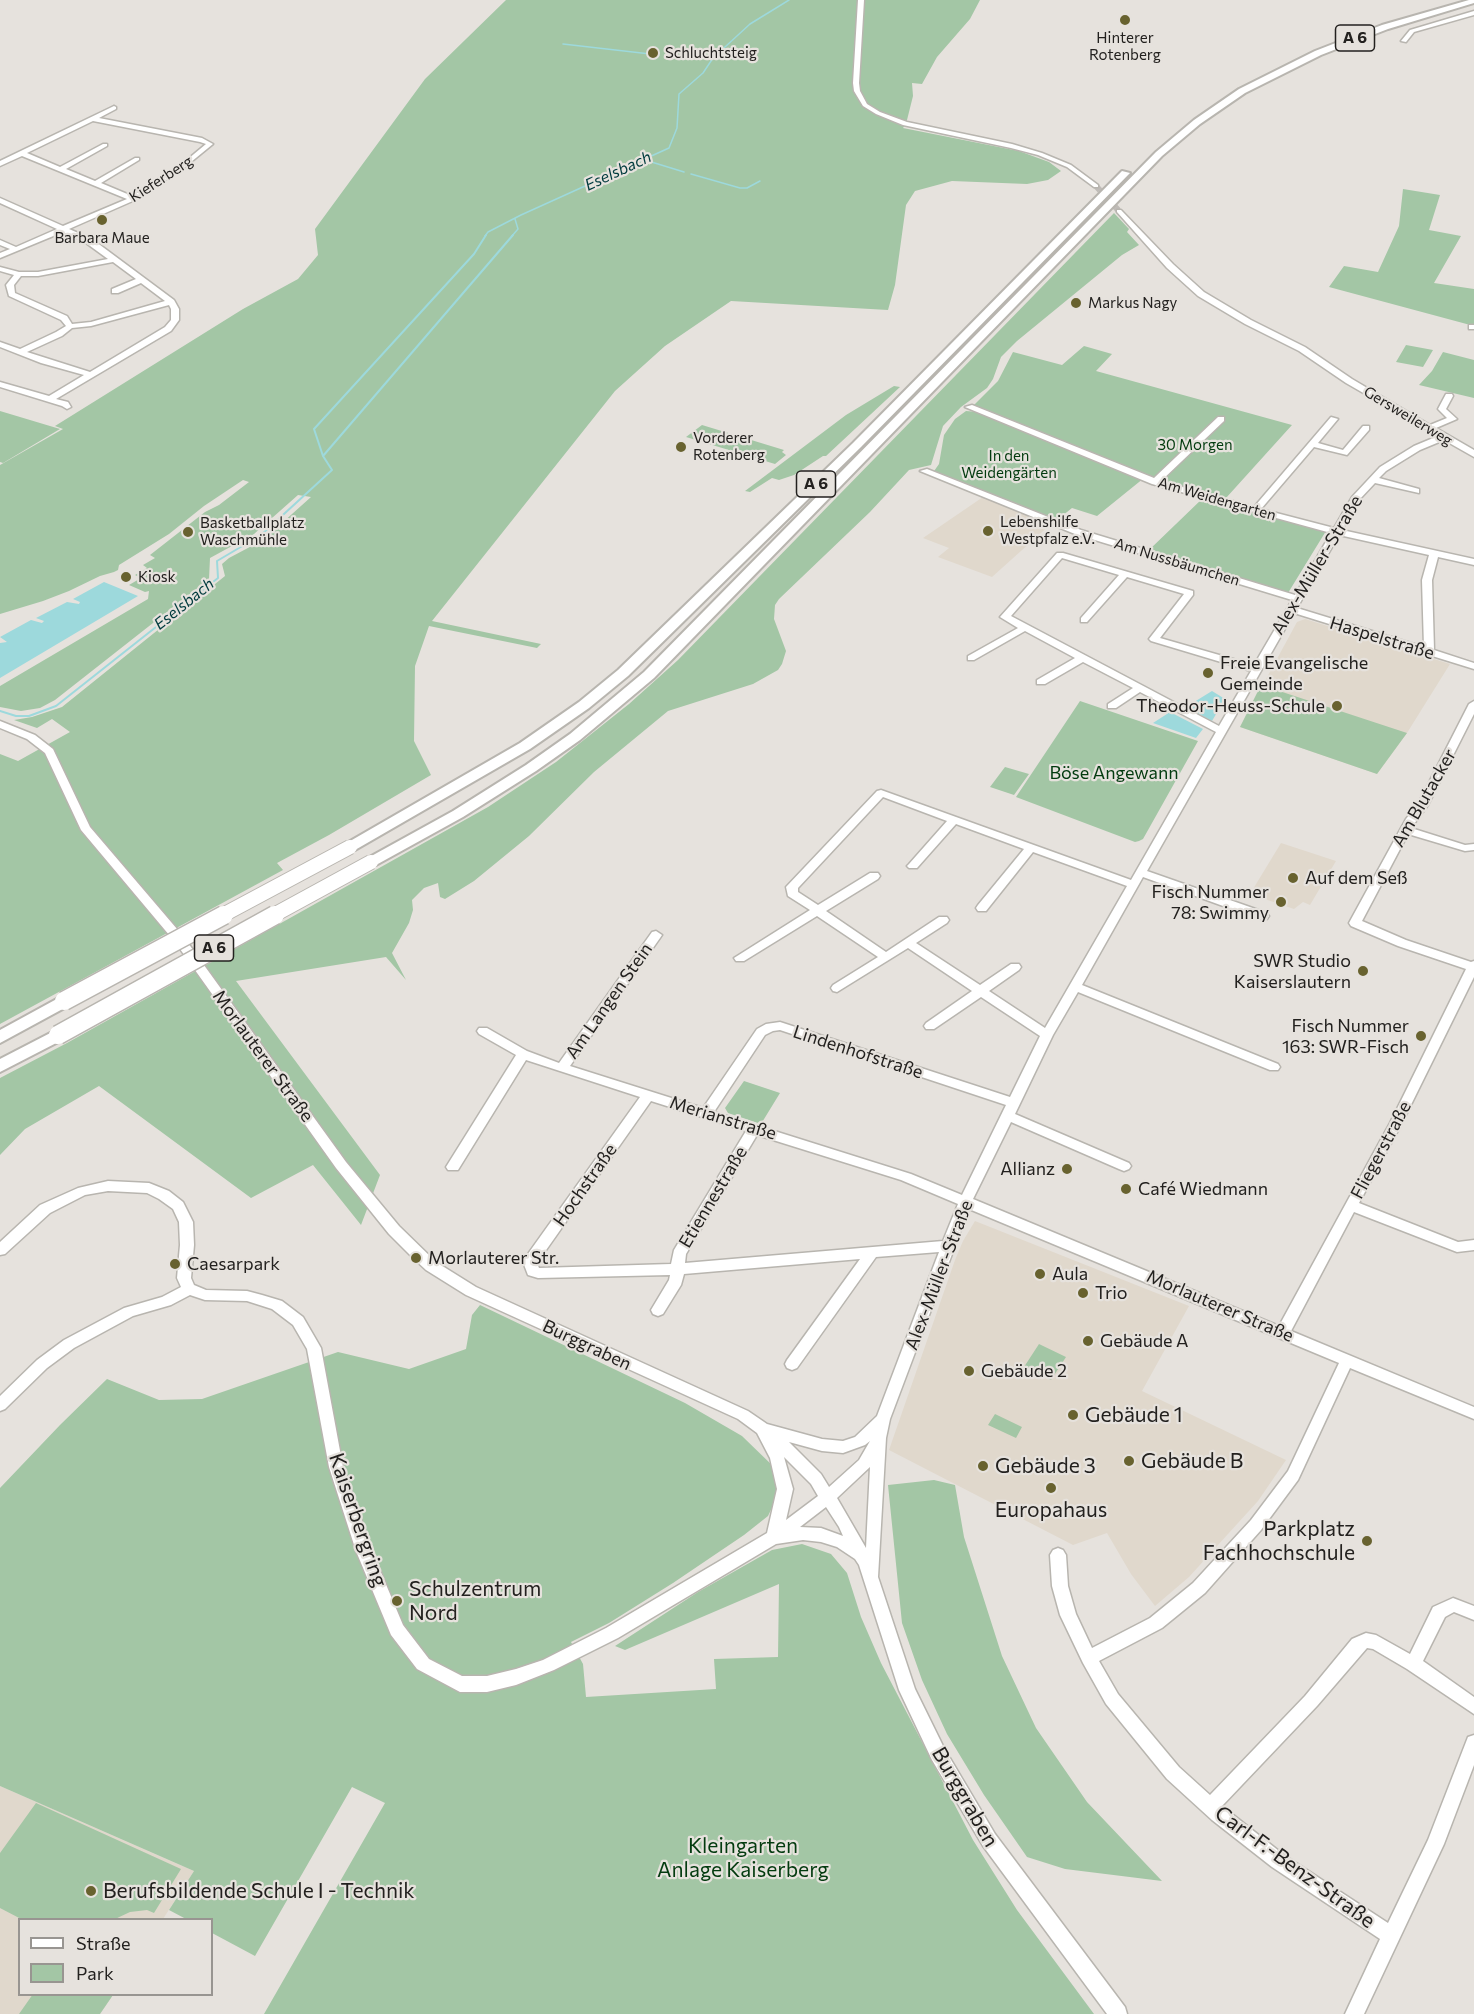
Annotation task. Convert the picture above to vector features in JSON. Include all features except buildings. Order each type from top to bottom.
[{"type":"highway","name":"A 6","points":[[0,1037],[350,847],[525,746],[584,705],[623,673],[840,461],[1098,199],[1176,126],[1226,91],[1302,52],[1369,26],[1456,0]]},
{"type":"highway","name":"A 6","points":[[0,1066],[458,814],[575,737],[649,675],[1151,162],[1197,122],[1249,87],[1318,53],[1393,24],[1474,1]]},
{"type":"street","points":[[861,0],[856,82],[860,99],[865,105],[905,124],[1040,154],[1069,166],[1096,186]]},
{"type":"street","points":[[1404,41],[1412,31],[1474,13]]},
{"type":"street","points":[[0,164],[114,108]]},
{"type":"street","name":"Kieferberg","points":[[0,256],[133,199],[178,170],[210,144],[202,140],[95,119]]},
{"type":"street","points":[[61,169],[105,145]]},
{"type":"street","points":[[24,154],[133,199]]},
{"type":"street","points":[[96,183],[137,159]]},
{"type":"street","points":[[0,200],[89,241],[171,302],[176,309],[175,320],[168,329],[50,399]]},
{"type":"street","name":"Gersweilerweg","points":[[1119,211],[1170,266],[1201,294],[1248,322],[1302,349],[1342,376],[1474,454]]},
{"type":"street","points":[[0,242],[15,249]]},
{"type":"street","points":[[0,269],[19,274],[53,273],[113,260]]},
{"type":"street","points":[[19,274],[10,285],[12,294],[64,318],[70,326]]},
{"type":"street","points":[[115,291],[141,280]]},
{"type":"street","points":[[19,352],[59,334],[70,326],[91,324],[171,302]]},
{"type":"street","points":[[0,344],[90,375]]},
{"type":"street","points":[[0,384],[65,404],[67,407]]},
{"type":"street","points":[[1428,428],[1453,419],[1442,409],[1449,396]]},
{"type":"street","name":"Am Weidengarten","points":[[969,407],[1155,482],[1337,531],[1474,562]]},
{"type":"street","points":[[1155,482],[1221,419]]},
{"type":"street","points":[[1256,510],[1334,419]]},
{"type":"street","points":[[1310,447],[1339,458],[1366,428]]},
{"type":"street","name":"Alex-Müller-Straße","points":[[871,1583],[879,1438],[883,1419],[939,1273],[947,1246],[1047,1035],[1355,499],[1372,479],[1398,460],[1443,437]]},
{"type":"street","name":"Am Nussbäumchen","points":[[924,471],[1078,532],[1294,604]]},
{"type":"street","name":"Alex-Müller-Straße","points":[[1372,479],[1401,485],[1416,491]]},
{"type":"street","points":[[1429,652],[1427,580],[1434,554]]},
{"type":"street","points":[[1221,731],[1005,617],[1060,555],[1190,593],[1154,639],[1256,669]]},
{"type":"street","points":[[1084,620],[1125,574]]},
{"type":"street","name":"Haspelstraße","points":[[1294,604],[1474,666]]},
{"type":"street","points":[[971,658],[1024,628]]},
{"type":"street","points":[[1041,682],[1082,658]]},
{"type":"street","points":[[1112,706],[1139,689]]},
{"type":"street","name":"Am Blutacker","points":[[1474,704],[1423,805],[1405,830],[1354,923],[1402,943],[1474,966]]},
{"type":"street","name":"Morlauterer Straße","points":[[0,724],[31,736],[49,752],[85,828],[179,939],[341,1165],[394,1230],[417,1253]]},
{"type":"street","points":[[886,957],[792,893],[792,887],[881,793],[1132,884]]},
{"type":"street","points":[[913,866],[953,820]]},
{"type":"street","points":[[1405,830],[1465,848],[1474,847]]},
{"type":"street","points":[[982,908],[1031,848]]},
{"type":"street","points":[[1140,872],[1263,916]]},
{"type":"street","points":[[740,958],[874,876]]},
{"type":"street","points":[[837,988],[944,920]]},
{"type":"street","name":"Am Langen Stein","points":[[562,1068],[656,935]]},
{"type":"street","points":[[908,943],[1047,1035]]},
{"type":"street","name":"Fliegerstraße","points":[[1283,1332],[1396,1123],[1474,966]]},
{"type":"street","points":[[930,1026],[1015,967]]},
{"type":"street","points":[[1074,986],[1274,1067]]},
{"type":"street","name":"Lindenhofstraße","points":[[707,1113],[761,1032],[770,1027],[780,1026],[1014,1103]]},
{"type":"street","name":"Merianstraße","points":[[483,1031],[523,1054],[562,1068],[906,1177],[966,1202]]},
{"type":"street","points":[[453,1167],[523,1054]]},
{"type":"street","name":"Hochstraße","points":[[648,1095],[530,1262],[530,1268],[538,1273],[678,1269]]},
{"type":"street","points":[[1008,1116],[1124,1166]]},
{"type":"street","name":"Etiennestraße","points":[[678,1269],[679,1254],[754,1128]]},
{"type":"street","points":[[0,1250],[45,1209],[83,1191],[108,1186],[149,1188],[164,1195],[178,1206],[186,1222],[187,1245],[184,1278],[189,1289],[166,1301],[129,1312],[78,1338],[42,1364],[0,1405]]},
{"type":"street","name":"Morlauterer Straße","points":[[966,1202],[1474,1413]]},
{"type":"street","points":[[1352,1206],[1457,1247],[1474,1245]]},
{"type":"street","points":[[658,1310],[676,1281],[678,1269],[947,1246]]},
{"type":"street","name":"Burggraben","points":[[417,1253],[431,1266],[471,1291],[743,1415],[790,1452],[816,1479],[861,1554],[908,1690],[938,1754],[988,1840],[1118,2014]]},
{"type":"street","points":[[792,1364],[871,1254]]},
{"type":"street","name":"Kaiserbergring","points":[[189,1289],[205,1295],[247,1296],[262,1300],[277,1305],[298,1321],[314,1348],[336,1467],[364,1551],[398,1630],[423,1664],[460,1684],[487,1684],[516,1677],[548,1665],[612,1633],[774,1537],[828,1497]]},
{"type":"street","points":[[1089,1658],[1156,1623],[1198,1588],[1249,1533],[1293,1475],[1347,1360]]},
{"type":"street","name":"Burggraben","points":[[762,1429],[822,1445],[843,1447],[860,1441],[883,1419]]},
{"type":"street","points":[[762,1429],[777,1457],[785,1489],[774,1537],[803,1533],[820,1535],[842,1542],[861,1554]]},
{"type":"street","name":"Alex-Müller-Straße","points":[[828,1497],[864,1464],[879,1438]]},
{"type":"street","name":"Carl-F.-Benz-Straße","points":[[1058,1554],[1060,1586],[1068,1616],[1089,1658],[1112,1699],[1173,1773],[1210,1807],[1278,1861],[1392,1936]]},
{"type":"street","points":[[1413,1664],[1439,1612],[1453,1605],[1474,1613]]},
{"type":"street","points":[[1210,1807],[1311,1701],[1358,1644],[1366,1640],[1376,1642],[1413,1664],[1474,1706]]},
{"type":"street","points":[[1354,2014],[1435,1844],[1474,1743]]},
{"type":"shaded area","name":"Lebenshilfe Westpfalz e.V.","points":[[983,497],[1051,524],[992,577],[938,557],[949,548],[923,538]]},
{"type":"shaded area","name":"Theodor-Heuss-Schule","points":[[1305,619],[1450,664],[1407,733],[1377,774],[1240,727],[1297,622]]},
{"type":"shaded area","name":"Auf dem Seß","points":[[1281,843],[1336,861],[1310,905],[1303,902],[1294,909],[1250,894]]},
{"type":"shaded area","points":[[975,1221],[1189,1306],[1142,1391],[1286,1460],[1258,1501],[1189,1577],[1155,1606],[1131,1574],[1107,1533],[1073,1545],[889,1450],[955,1260]]},
{"type":"shaded area","name":"Berufsbildende Schule I - Technik","points":[[0,1786],[194,1871],[164,1918],[18,1918],[18,1996],[112,1996],[100,2014],[0,2014]]},
{"type":"green space","points":[[506,0],[980,0],[970,19],[937,57],[922,84],[912,83],[913,96],[903,128],[1019,151],[1049,162],[1061,171],[1048,180],[1027,184],[952,181],[915,191],[906,205],[895,285],[888,310],[731,301],[665,346],[615,391],[432,621],[541,644],[537,648],[429,626],[415,666],[414,741],[431,775],[277,863],[283,870],[0,1024],[0,754],[18,761],[70,732],[52,719],[37,728],[14,720],[32,717],[62,707],[225,576],[222,564],[229,558],[263,540],[311,497],[298,495],[254,534],[210,558],[209,579],[55,700],[40,708],[21,711],[0,707],[0,686],[148,599],[149,591],[145,592],[129,585],[141,578],[135,575],[147,568],[143,565],[155,558],[150,555],[205,512],[219,505],[249,482],[243,480],[204,506],[169,534],[119,565],[118,570],[43,601],[0,614],[0,465],[63,429],[55,426],[243,309],[298,279],[318,255],[315,229],[425,79]]},
{"type":"green space","points":[[1403,189],[1440,195],[1429,230],[1461,236],[1434,283],[1474,289],[1474,326],[1329,287],[1344,266],[1378,272],[1399,226]]},
{"type":"green space","points":[[1114,213],[1129,229],[1127,232],[1139,245],[1122,255],[1017,341],[1001,357],[987,388],[961,407],[943,426],[931,465],[909,470],[870,512],[779,599],[775,605],[774,619],[786,651],[778,670],[753,684],[668,711],[594,772],[529,836],[474,881],[445,899],[440,897],[438,883],[424,888],[412,900],[413,910],[409,923],[392,953],[406,980],[386,957],[236,981],[380,1175],[361,1225],[313,1165],[251,1198],[99,1086],[25,1129],[0,1155],[0,1078],[67,1043],[488,807],[556,762],[629,704],[678,660]]},
{"type":"green space","points":[[1406,345],[1433,350],[1423,367],[1396,362]]},
{"type":"green space","name":"30 Morgen","points":[[1084,346],[1112,354],[1096,371],[1292,425],[1226,498],[1201,491],[1198,494],[1163,483],[973,406],[998,381],[1013,352],[1062,365]]},
{"type":"green space","points":[[1443,352],[1474,360],[1474,398],[1419,385],[1432,371]]},
{"type":"green space","points":[[894,386],[900,387],[826,456],[794,475],[779,480],[772,478],[750,492],[745,491],[846,415]]},
{"type":"green space","points":[[0,411],[60,429],[3,463],[0,462]]},
{"type":"green space","name":"In den Weidengärten","points":[[966,411],[978,412],[1144,478],[1097,516],[1072,508],[1057,520],[932,474],[939,464],[944,435],[955,419]]},
{"type":"green space","points":[[702,425],[784,450],[782,452],[786,455],[775,464],[686,437]]},
{"type":"green space","points":[[1203,498],[1326,531],[1288,593],[1149,550]]},
{"type":"green space","points":[[1261,685],[1407,733],[1377,774],[1240,727]]},
{"type":"green space","name":"Böse Angewann","points":[[1080,701],[1198,741],[1143,839],[1139,841],[1135,842],[1016,797]]},
{"type":"green space","points":[[1005,767],[1029,774],[1014,795],[990,787]]},
{"type":"green space","points":[[744,1081],[780,1093],[761,1124],[728,1113],[725,1108]]},
{"type":"green space","name":"Kleingarten Anlage Kaiserberg","points":[[480,1305],[685,1403],[742,1436],[775,1468],[780,1491],[768,1516],[673,1583],[609,1623],[571,1642],[583,1664],[586,1697],[716,1689],[714,1659],[778,1657],[779,1584],[625,1650],[615,1646],[698,1592],[772,1550],[802,1544],[831,1554],[847,1573],[861,1617],[881,1663],[973,1840],[1017,1910],[1094,2014],[264,2014],[385,1803],[352,1787],[255,1956],[213,1934],[213,1918],[184,1918],[169,1910],[194,1871],[0,1786],[0,1488],[60,1425],[107,1379],[159,1400],[202,1399],[338,1352],[409,1369],[466,1349],[472,1315]]},
{"type":"green space","points":[[1039,1344],[1066,1357],[1051,1380],[1024,1367]]},
{"type":"green space","points":[[995,1414],[1022,1427],[1016,1438],[988,1425]]},
{"type":"green space","points":[[934,1480],[955,1485],[964,1537],[1002,1656],[1036,1728],[1087,1802],[1162,1881],[1065,1869],[1027,1857],[984,1795],[947,1734],[922,1680],[902,1623],[888,1485]]},
{"type":"green space","name":"Berufsbildende Schule I - Technik","points":[[36,1803],[181,1869],[154,1913],[147,1910],[130,1912],[117,1918],[19,1918],[0,1908],[0,1853]]},
{"type":"green space","points":[[32,1996],[112,1996],[100,2014],[19,2014]]},
{"type":"water","points":[[104,582],[138,596],[0,678],[0,643],[7,642],[0,637],[31,620],[42,623],[44,621],[36,618],[67,602],[79,604],[80,602],[73,599]]},
{"type":"water","points":[[1212,691],[1225,699],[1212,721],[1186,707]]},
{"type":"water","points":[[1170,712],[1203,729],[1196,738],[1153,723]]},
{"type":"waterway","name":"Eselsbach","points":[[485,236],[488,232],[521,215],[669,148],[677,128],[679,94],[703,73],[713,58],[750,24],[789,0]]},
{"type":"waterway","points":[[563,44],[659,55]]},
{"type":"waterway","points":[[645,160],[684,172]]},
{"type":"waterway","points":[[691,174],[740,188],[747,188],[760,181]]},
{"type":"waterway","name":"Eselsbach","points":[[512,236],[518,229],[515,219]]},
{"type":"waterway","name":"Eselsbach","points":[[323,456],[314,429],[474,254],[486,235]]},
{"type":"waterway","name":"Eselsbach","points":[[323,456],[513,235]]},
{"type":"waterway","name":"Eselsbach","points":[[0,711],[16,716],[29,716],[56,706],[218,578],[217,561],[261,535],[332,470],[323,456]]},
{"type":"tunnel","points":[[1096,186],[1119,211]]},
{"type":"place","name":"Hinterer Rotenberg","points":[[1125,20]]},
{"type":"place","name":"Schluchtsteig","points":[[653,53]]},
{"type":"place","name":"Barbara Maue","points":[[102,220]]},
{"type":"place","name":"Markus Nagy","points":[[1076,303]]},
{"type":"place","name":"Vorderer Rotenberg","points":[[681,447]]},
{"type":"place","name":"Lebenshilfe Westpfalz e.V.","points":[[988,531]]},
{"type":"place","name":"Basketballplatz Waschmühle","points":[[188,532]]},
{"type":"place","name":"Kiosk","points":[[126,577]]},
{"type":"place","name":"Freie Evangelische Gemeinde","points":[[1208,673]]},
{"type":"place","name":"Theodor-Heuss-Schule","points":[[1337,706]]},
{"type":"place","name":"Auf dem Seß","points":[[1293,878]]},
{"type":"place","name":"Fisch Nummer 78: Swimmy","points":[[1281,902]]},
{"type":"place","name":"SWR Studio Kaiserslautern","points":[[1363,971]]},
{"type":"place","name":"Fisch Nummer 163: SWR-Fisch","points":[[1421,1036]]},
{"type":"place","name":"Allianz","points":[[1067,1169]]},
{"type":"place","name":"Café Wiedmann","points":[[1126,1189]]},
{"type":"place","name":"Morlauterer Str.","points":[[416,1258]]},
{"type":"place","name":"Caesarpark","points":[[175,1264]]},
{"type":"place","name":"Aula","points":[[1040,1274]]},
{"type":"place","name":"Trio","points":[[1083,1293]]},
{"type":"place","name":"Gebäude A","points":[[1088,1341]]},
{"type":"place","name":"Gebäude 2","points":[[969,1371]]},
{"type":"place","name":"Gebäude 1","points":[[1073,1415]]},
{"type":"place","name":"Gebäude B","points":[[1129,1461]]},
{"type":"place","name":"Gebäude 3","points":[[983,1466]]},
{"type":"place","name":"Europahaus","points":[[1051,1488]]},
{"type":"place","name":"Parkplatz Fachhochschule","points":[[1367,1541]]},
{"type":"place","name":"Schulzentrum Nord","points":[[397,1601]]},
{"type":"place","name":"Berufsbildende Schule I - Technik","points":[[91,1891]]}]
